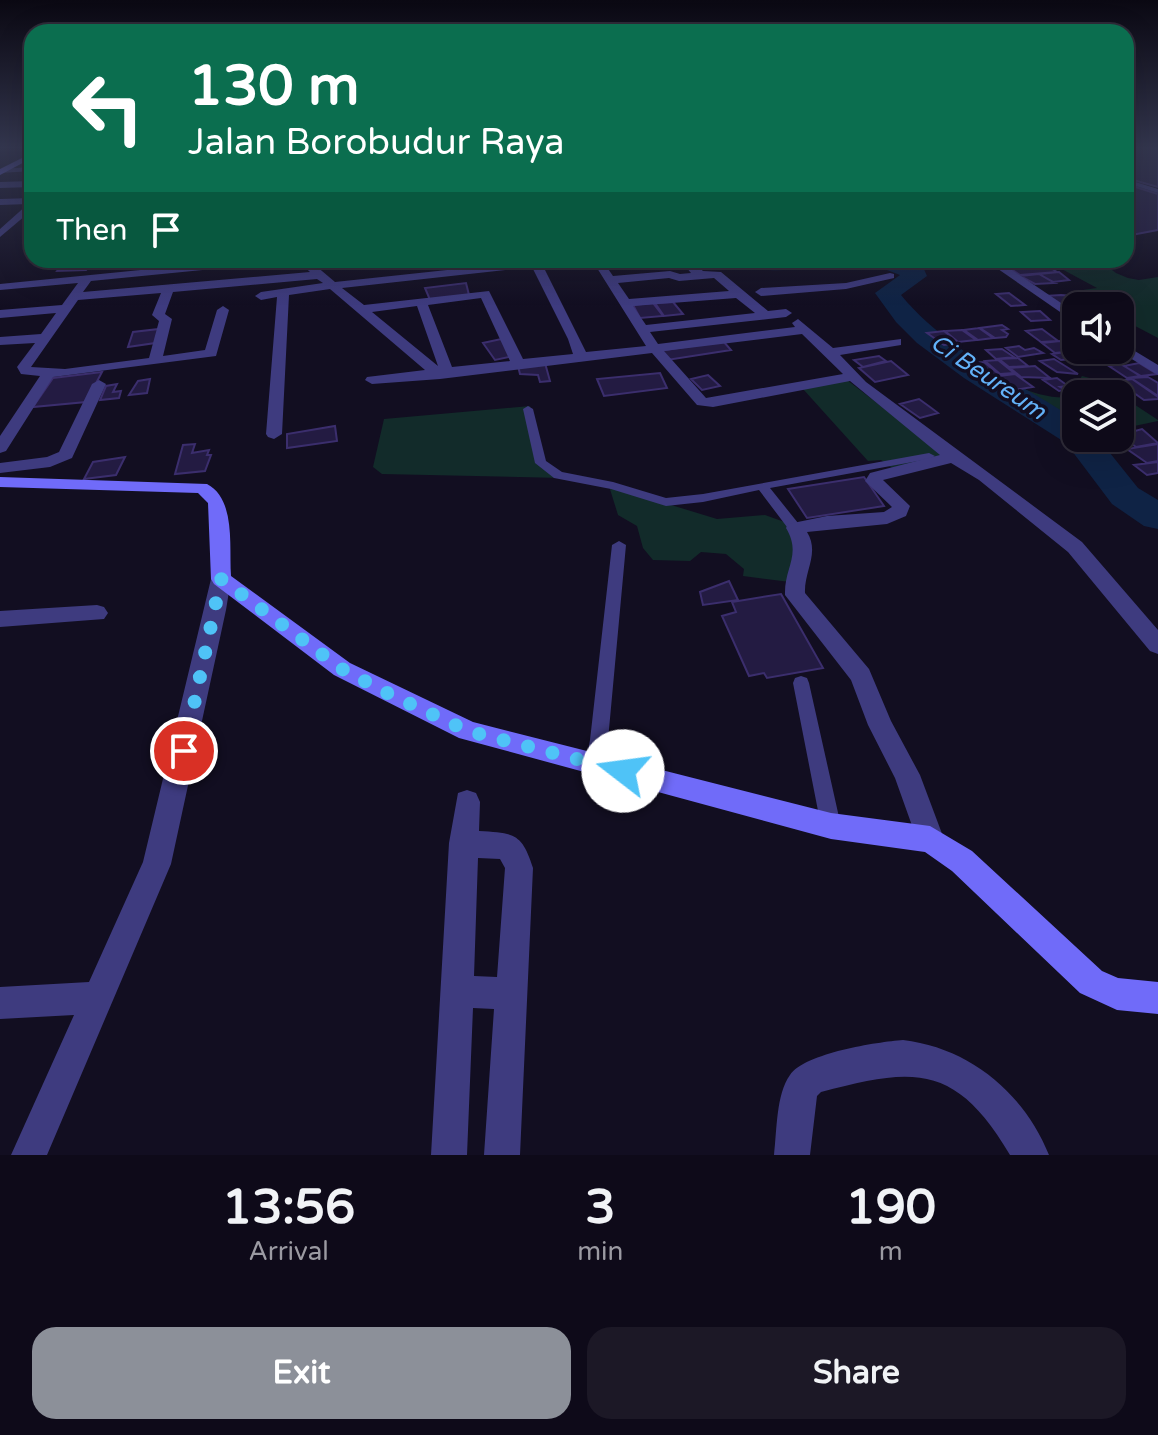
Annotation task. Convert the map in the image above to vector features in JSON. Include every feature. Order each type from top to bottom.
[{"type":"main road","points":[[0,482],[201,488],[211,493],[217,503],[221,579],[342,669],[468,731],[831,826],[930,839],[962,861],[1091,982],[1117,994],[1158,998]]},
{"type":"street","points":[[0,202],[24,203]]},
{"type":"street","points":[[1,233],[24,211]]},
{"type":"street","points":[[11,224],[24,223]]},
{"type":"street","points":[[0,287],[186,268]]},
{"type":"street","points":[[311,268],[444,374]]},
{"type":"street","points":[[261,296],[499,268]]},
{"type":"street","points":[[538,268],[575,339],[580,356]]},
{"type":"street","points":[[602,268],[654,349],[706,403],[854,376]]},
{"type":"street","points":[[693,268],[700,275]]},
{"type":"street","points":[[1002,268],[1062,309]]},
{"type":"street","points":[[72,297],[332,271]]},
{"type":"street","points":[[610,280],[670,274],[679,278],[717,274],[764,314]]},
{"type":"street","points":[[890,276],[846,286],[761,292],[806,330],[861,385],[1075,547],[1158,645]]},
{"type":"street","points":[[87,277],[24,367],[31,373],[48,374],[211,353],[223,310]]},
{"type":"street","points":[[155,361],[166,319],[158,315],[168,289]]},
{"type":"street","points":[[274,434],[283,294]]},
{"type":"street","points":[[364,309],[485,294],[519,365]]},
{"type":"street","points":[[626,303],[739,294]]},
{"type":"street","points":[[421,301],[444,374]]},
{"type":"street","points":[[0,314],[63,309]]},
{"type":"street","points":[[644,329],[786,313]]},
{"type":"street","points":[[372,380],[806,330]]},
{"type":"street","points":[[0,341],[43,338]]},
{"type":"street","points":[[830,353],[896,342]]},
{"type":"street","points":[[1134,355],[1158,371]]},
{"type":"street","points":[[0,448],[48,374]]},
{"type":"street","points":[[0,468],[50,462],[66,455],[99,384]]},
{"type":"street","points":[[930,839],[907,775],[880,725],[861,676],[795,595],[792,579],[806,544],[795,528],[827,522],[887,518],[900,512],[901,506],[874,481],[876,477],[953,457]]},
{"type":"street","points":[[29,1155],[157,864],[221,579]]},
{"type":"street","points":[[0,619],[97,613]]},
{"type":"street","points":[[449,1155],[467,802]]},
{"type":"street","points":[[463,843],[507,846],[515,855],[519,868],[502,1155]]},
{"type":"street","points":[[456,991],[512,994]]},
{"type":"street","points":[[0,1003],[97,998]]},
{"type":"street","points":[[792,1155],[801,1088],[811,1077],[902,1057],[945,1064],[971,1081],[1017,1131],[1031,1155]]},
{"type":"lane","points":[[528,409],[541,463],[558,475],[613,486],[666,502],[703,498],[929,456]]},
{"type":"lane","points":[[762,486],[795,528]]},
{"type":"lane","points":[[594,764],[606,683],[619,545]]},
{"type":"lane","points":[[801,683],[831,826]]},
{"type":"green space","points":[[1060,268],[1109,268],[1139,280],[1158,277],[1158,338],[1134,325],[1134,292],[1076,291],[1097,288]]},
{"type":"green space","points":[[972,364],[1021,388],[1046,396],[1062,397],[1062,425],[986,379]]},
{"type":"green space","points":[[847,380],[946,456],[892,468],[881,460],[868,461],[803,389]]},
{"type":"green space","points":[[1134,404],[1158,420],[1134,426]]},
{"type":"green space","points":[[530,406],[545,461],[562,478],[382,474],[373,467],[384,419]]},
{"type":"green space","points":[[609,486],[717,519],[765,515],[790,524],[798,583],[743,576],[744,569],[726,554],[701,552],[690,561],[653,560],[643,548],[637,526],[618,515]]},
{"type":"building","points":[[1134,200],[1158,200],[1158,230],[1134,234]]},
{"type":"building","points":[[62,268],[88,268],[86,270],[58,271]]},
{"type":"building","points":[[1010,268],[1050,268],[1057,272],[1020,275]]},
{"type":"building","points":[[1059,272],[1069,280],[1053,282],[1039,274]]},
{"type":"building","points":[[1039,274],[1055,283],[1035,284],[1020,276]]},
{"type":"building","points":[[466,283],[469,295],[430,300],[425,288]]},
{"type":"building","points":[[1009,293],[1025,305],[1011,306],[996,294]]},
{"type":"building","points":[[1062,295],[1062,307],[1044,296]]},
{"type":"building","points":[[673,302],[683,314],[664,316],[655,303]]},
{"type":"building","points":[[653,303],[663,316],[640,318],[633,305]]},
{"type":"building","points":[[1040,311],[1050,320],[1031,321],[1021,312]]},
{"type":"building","points":[[1002,325],[1008,329],[1002,330],[1008,334],[1006,337],[995,338],[980,328]]},
{"type":"building","points":[[979,328],[993,338],[978,340],[964,330]]},
{"type":"building","points":[[159,329],[155,343],[128,347],[133,332]]},
{"type":"building","points":[[1042,329],[1058,341],[1041,342],[1026,331]]},
{"type":"building","points":[[962,330],[976,340],[958,342],[945,331]]},
{"type":"building","points":[[944,331],[959,343],[944,345],[927,333]]},
{"type":"building","points":[[501,339],[514,356],[495,360],[483,343]]},
{"type":"building","points":[[723,341],[731,350],[667,360],[659,351]]},
{"type":"building","points":[[1060,341],[1062,352],[1055,353],[1042,343]]},
{"type":"building","points":[[1019,346],[1043,353],[1018,357],[1006,348]]},
{"type":"building","points":[[1002,349],[1014,357],[996,359],[986,350]]},
{"type":"building","points":[[1062,352],[1062,360],[1061,360],[1052,354]]},
{"type":"building","points":[[879,356],[886,361],[863,367],[854,360]]},
{"type":"building","points":[[1018,358],[1028,366],[1009,367],[999,359]]},
{"type":"building","points":[[1054,359],[1078,374],[1057,372],[1040,361]]},
{"type":"building","points":[[998,360],[1014,373],[1000,374],[985,361]]},
{"type":"building","points":[[891,361],[908,375],[875,382],[859,368]]},
{"type":"building","points":[[984,362],[1000,375],[984,377],[974,368],[980,368],[974,363]]},
{"type":"building","points":[[545,363],[550,381],[540,382],[538,375],[520,374],[518,366]]},
{"type":"building","points":[[1139,363],[1157,374],[1141,376],[1124,366]]},
{"type":"building","points":[[1121,364],[1140,376],[1127,378],[1109,366]]},
{"type":"building","points":[[1035,366],[1050,378],[1021,377],[1010,368]]},
{"type":"building","points":[[102,372],[86,402],[33,407],[53,378]]},
{"type":"building","points":[[660,373],[667,388],[604,396],[597,379]]},
{"type":"building","points":[[1015,374],[1033,387],[1014,390],[999,376]]},
{"type":"building","points":[[708,375],[720,386],[702,390],[691,379]]},
{"type":"building","points":[[1148,377],[1158,383],[1158,396],[1134,380],[1131,378]]},
{"type":"building","points":[[1057,378],[1062,382],[1062,390],[1059,391],[1043,380]]},
{"type":"building","points":[[150,379],[147,393],[129,395],[138,381]]},
{"type":"building","points":[[1134,380],[1158,397],[1144,400],[1134,393]]},
{"type":"building","points":[[117,384],[113,392],[121,391],[119,398],[100,400],[106,386]]},
{"type":"building","points":[[919,399],[938,413],[920,418],[900,404]]},
{"type":"building","points":[[335,426],[337,441],[287,448],[287,434]]},
{"type":"building","points":[[1142,429],[1158,443],[1136,447],[1134,431]]},
{"type":"building","points":[[195,444],[192,453],[209,450],[207,455],[211,455],[205,471],[175,474],[183,445]]},
{"type":"building","points":[[1158,444],[1158,461],[1147,463],[1131,452],[1134,448]]},
{"type":"building","points":[[125,457],[116,475],[84,479],[93,462]]},
{"type":"building","points":[[1158,462],[1158,473],[1147,475],[1134,465]]},
{"type":"building","points":[[864,477],[884,506],[807,518],[788,489]]},
{"type":"building","points":[[729,581],[738,600],[703,605],[700,592]]},
{"type":"building","points":[[781,594],[823,668],[767,678],[764,673],[749,676],[722,616],[736,612],[732,602]]},
{"type":"waterway","name":"Ci Beureum","points":[[904,268],[915,272],[915,276],[887,293],[905,317],[950,355],[1062,425]]},
{"type":"waterway","name":"Ci Beureum","points":[[1091,452],[1125,496],[1158,517]]},
{"type":"route","points":[[184,751],[221,579],[342,669],[389,694],[468,731],[623,771]]}]
